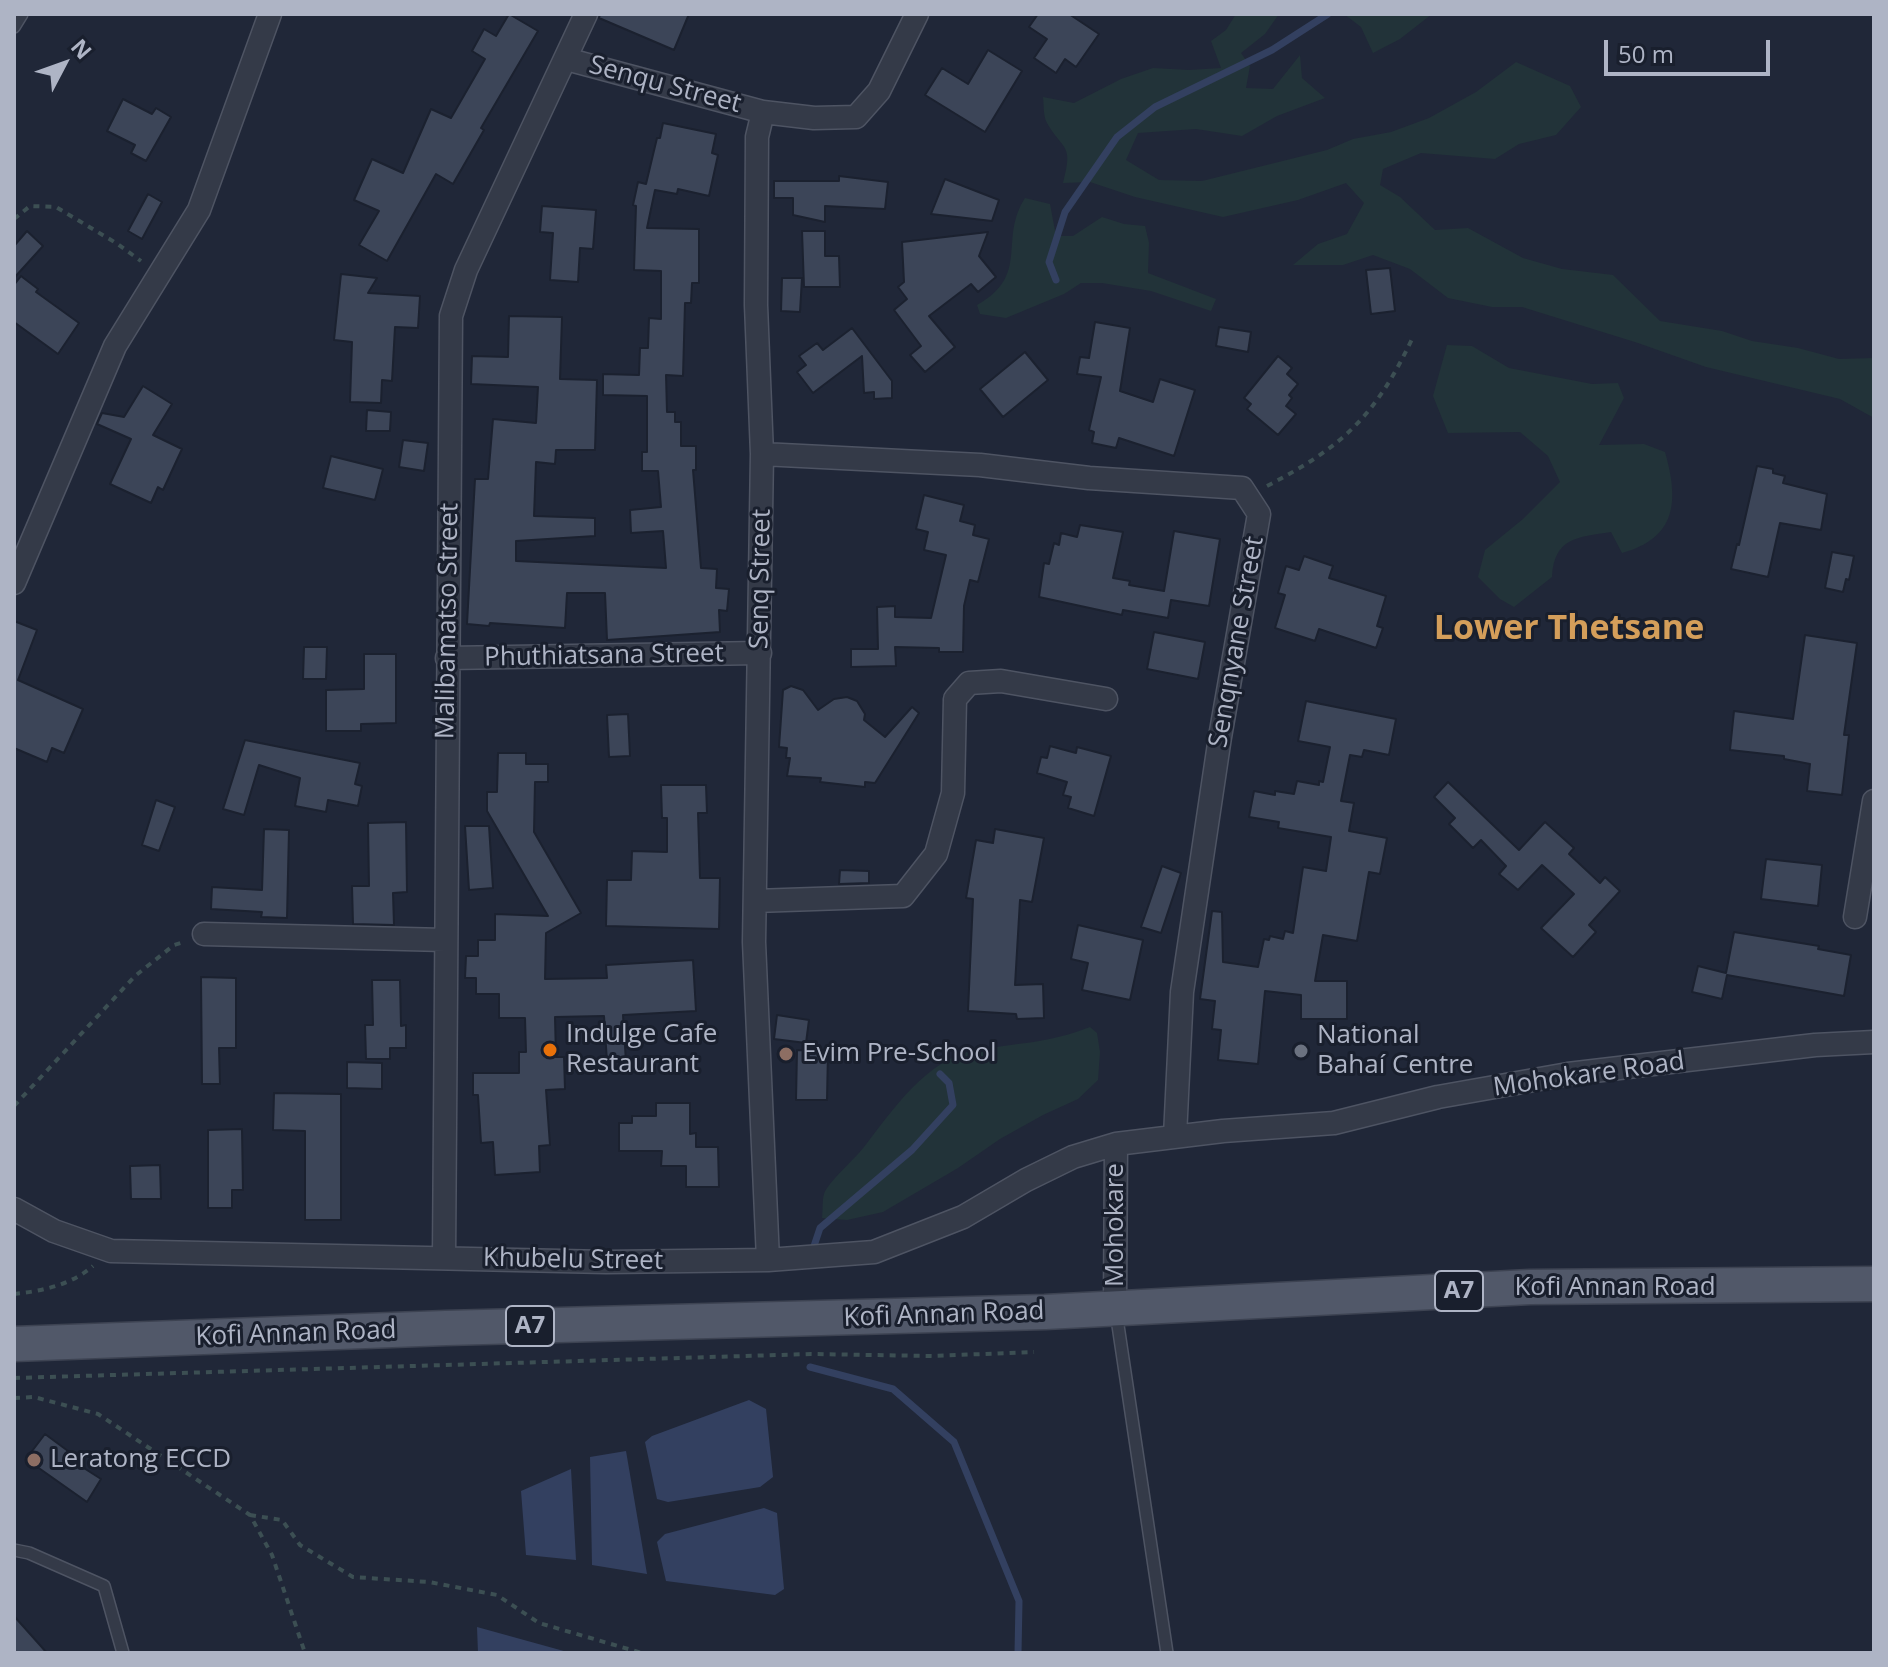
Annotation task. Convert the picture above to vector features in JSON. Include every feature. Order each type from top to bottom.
[{"type":"main road","name":"Kofi Annan Road","points":[[14,1344],[446,1328],[1045,1312],[1530,1287],[1874,1284]]},
{"type":"street","points":[[14,583],[115,346],[199,210],[270,14]]},
{"type":"street","name":"Malibamatso Street","points":[[444,1257],[451,316],[466,270],[586,14]]},
{"type":"street","points":[[763,112],[814,118],[856,117],[879,91],[917,14]]},
{"type":"street","name":"Senqu Street","points":[[566,59],[763,112]]},
{"type":"street","name":"Senq Street","points":[[763,112],[757,137],[756,305],[762,454],[754,942],[768,1260]]},
{"type":"street","name":"Senqnyane Street","points":[[762,454],[980,465],[1089,478],[1242,488],[1259,514],[1220,737],[1182,992],[1175,1136]]},
{"type":"street","name":"Phuthiatsana Street","points":[[447,658],[760,653]]},
{"type":"street","points":[[755,901],[903,896],[936,854],[953,793],[955,699],[969,683],[1001,681],[1106,699]]},
{"type":"street","points":[[1855,917],[1874,801]]},
{"type":"street","points":[[204,934],[445,940]]},
{"type":"street","name":"Mohokare Road","points":[[1116,1144],[1334,1123],[1438,1097],[1568,1074],[1815,1045],[1874,1042]]},
{"type":"street","name":"Khubelu Street","points":[[14,1209],[54,1231],[111,1251],[606,1262],[768,1260],[874,1252],[963,1217],[1073,1157],[1116,1144]]},
{"type":"street","name":"Mohokare","points":[[1115,1307],[1116,1144]]},
{"type":"lane","points":[[14,27],[22,14]]},
{"type":"lane","points":[[1115,1307],[1167,1653]]},
{"type":"lane","points":[[14,1550],[29,1553],[104,1586],[123,1653]]},
{"type":"path","points":[[14,219],[30,206],[56,207],[116,243],[159,274]]},
{"type":"path","points":[[1247,496],[1295,471],[1339,442],[1373,409],[1393,380],[1412,339]]},
{"type":"path","points":[[14,1106],[135,976],[174,945],[204,934]]},
{"type":"path","points":[[14,1294],[37,1291],[79,1278],[111,1251]]},
{"type":"path","points":[[14,1378],[811,1354],[932,1356],[1034,1352]]},
{"type":"path","points":[[14,1398],[34,1397],[98,1414],[250,1515],[282,1520],[300,1545],[353,1577],[429,1582],[497,1595],[539,1623],[642,1653]]},
{"type":"path","points":[[250,1515],[272,1555],[305,1653]]},
{"type":"shaded area","points":[[1236,14],[1279,14],[1265,34],[1241,53],[1250,66],[1246,88],[1273,89],[1300,55],[1302,78],[1325,98],[1277,116],[1242,136],[1196,129],[1138,133],[1126,160],[1159,180],[1202,181],[1327,150],[1353,139],[1391,132],[1429,118],[1476,92],[1516,62],[1570,86],[1581,107],[1556,135],[1519,144],[1495,159],[1421,153],[1383,169],[1380,185],[1400,197],[1435,230],[1468,228],[1523,258],[1562,269],[1613,275],[1660,321],[1722,331],[1752,341],[1798,348],[1839,359],[1874,358],[1874,418],[1840,399],[1706,367],[1522,307],[1492,307],[1448,298],[1410,269],[1373,255],[1343,265],[1293,265],[1318,244],[1347,234],[1364,203],[1346,183],[1298,200],[1223,217],[1135,197],[1090,182],[1063,183],[1067,154],[1046,120],[1043,97],[1074,103],[1121,79],[1153,68],[1221,68],[1211,41],[1226,30]]},
{"type":"shaded area","points":[[1344,14],[1432,14],[1400,39],[1373,53],[1361,27]]},
{"type":"shaded area","points":[[1025,198],[1050,204],[1056,236],[1073,236],[1102,217],[1145,226],[1149,243],[1148,273],[1216,299],[1211,311],[1151,291],[1081,283],[1064,294],[1006,318],[980,314],[977,305],[993,294],[1009,269],[1017,213]]},
{"type":"shaded area","points":[[1447,345],[1472,346],[1509,368],[1592,384],[1618,383],[1624,398],[1599,445],[1644,444],[1665,452],[1672,502],[1663,527],[1654,538],[1622,553],[1611,532],[1578,538],[1557,554],[1552,577],[1514,607],[1500,599],[1478,577],[1485,550],[1523,519],[1560,482],[1548,456],[1520,432],[1448,433],[1433,396]]},
{"type":"shaded area","points":[[1090,1027],[1097,1033],[1100,1052],[1098,1080],[1078,1099],[1000,1139],[883,1212],[847,1220],[822,1218],[824,1194],[831,1183],[899,1102],[941,1064],[976,1050],[1047,1039]]},
{"type":"water","points":[[749,1400],[766,1409],[773,1477],[760,1487],[668,1502],[657,1499],[645,1442],[652,1436]]},
{"type":"water","points":[[626,1451],[647,1574],[592,1565],[590,1457]]},
{"type":"water","points":[[571,1469],[576,1560],[526,1555],[521,1491]]},
{"type":"water","points":[[764,1508],[777,1513],[784,1589],[775,1595],[666,1581],[657,1542],[665,1534]]},
{"type":"water","points":[[477,1627],[571,1653],[478,1653]]},
{"type":"building","points":[[509,14],[538,31],[481,128],[484,130],[453,184],[436,174],[387,261],[359,245],[379,211],[354,200],[372,159],[403,173],[431,109],[451,118],[485,59],[472,51],[484,29],[496,36]]},
{"type":"building","points":[[600,14],[689,14],[674,50],[599,18]]},
{"type":"building","points":[[1038,14],[1069,14],[1099,34],[1076,67],[1065,59],[1056,73],[1034,58],[1047,39],[1029,27]]},
{"type":"building","points":[[988,50],[1022,71],[985,132],[925,95],[942,68],[968,84]]},
{"type":"building","points":[[123,99],[152,114],[156,108],[171,117],[146,161],[131,153],[135,145],[107,131]]},
{"type":"building","points":[[663,123],[716,134],[712,153],[718,155],[709,196],[678,189],[677,194],[655,190],[647,228],[699,229],[699,283],[692,283],[691,303],[685,303],[683,376],[666,375],[667,412],[675,412],[675,422],[681,422],[681,446],[696,446],[696,470],[693,470],[701,568],[717,569],[716,588],[729,589],[727,611],[719,610],[720,632],[607,640],[605,593],[567,593],[565,628],[467,624],[475,479],[488,479],[493,419],[536,423],[538,387],[471,384],[472,356],[508,357],[509,316],[562,317],[560,379],[597,380],[595,450],[556,450],[555,464],[536,462],[534,516],[595,518],[595,536],[516,541],[516,561],[666,568],[663,531],[631,533],[630,510],[661,507],[658,471],[642,471],[642,452],[647,452],[647,396],[603,395],[603,374],[639,375],[640,348],[648,348],[649,318],[661,319],[661,271],[634,270],[636,206],[633,205],[638,182],[646,184]]},
{"type":"building","points":[[839,176],[888,182],[885,209],[825,206],[825,222],[793,215],[793,198],[774,198],[774,181],[839,181]]},
{"type":"building","points":[[945,179],[999,200],[992,221],[931,214]]},
{"type":"building","points":[[148,194],[162,202],[142,239],[128,231]]},
{"type":"building","points":[[542,206],[596,210],[593,249],[580,248],[578,282],[550,280],[553,233],[540,232]]},
{"type":"building","points":[[27,231],[43,246],[14,278],[14,246]]},
{"type":"building","points":[[802,231],[825,231],[825,256],[839,256],[840,287],[804,287]]},
{"type":"building","points":[[988,232],[979,256],[996,277],[978,292],[971,284],[929,316],[955,347],[925,372],[910,355],[921,346],[894,310],[907,299],[898,287],[904,282],[902,242]]},
{"type":"building","points":[[1390,268],[1395,311],[1371,314],[1366,270]]},
{"type":"building","points":[[341,274],[377,278],[368,293],[420,296],[418,328],[395,327],[392,381],[382,380],[381,403],[350,402],[352,342],[334,340]]},
{"type":"building","points":[[21,276],[38,289],[36,292],[79,323],[58,354],[14,322],[14,285]]},
{"type":"building","points":[[782,278],[802,278],[800,312],[781,311]]},
{"type":"building","points":[[1095,322],[1130,328],[1120,391],[1153,402],[1160,379],[1195,390],[1174,456],[1119,438],[1116,448],[1092,443],[1094,432],[1089,430],[1101,377],[1077,374],[1080,357],[1089,358]]},
{"type":"building","points":[[1219,327],[1251,332],[1248,352],[1216,346]]},
{"type":"building","points":[[852,328],[892,381],[892,398],[874,399],[874,392],[864,393],[862,356],[813,393],[797,372],[806,365],[799,356],[817,343],[823,350]]},
{"type":"building","points":[[1025,352],[1048,380],[1003,417],[980,389]]},
{"type":"building","points":[[1278,356],[1292,368],[1287,374],[1298,384],[1289,395],[1292,398],[1286,406],[1296,414],[1278,435],[1247,409],[1251,404],[1244,398]]},
{"type":"building","points":[[143,386],[172,404],[153,435],[182,449],[163,490],[158,487],[151,503],[110,484],[131,439],[97,424],[102,413],[124,417]]},
{"type":"building","points":[[367,410],[391,412],[390,431],[366,431]]},
{"type":"building","points":[[403,440],[428,443],[424,471],[399,467]]},
{"type":"building","points":[[331,456],[383,469],[375,500],[323,488]]},
{"type":"building","points":[[1757,466],[1773,469],[1773,473],[1785,476],[1783,483],[1827,494],[1821,530],[1780,523],[1768,577],[1731,569]]},
{"type":"building","points":[[924,495],[964,505],[960,521],[975,525],[973,535],[989,539],[978,582],[970,580],[964,606],[963,652],[895,647],[896,666],[851,667],[851,649],[878,649],[877,607],[895,606],[895,617],[931,618],[946,555],[924,550],[928,532],[916,529]]},
{"type":"building","points":[[1080,525],[1123,532],[1113,578],[1130,581],[1129,585],[1164,591],[1174,531],[1220,539],[1209,606],[1171,600],[1168,618],[1123,610],[1122,615],[1039,597],[1044,563],[1049,564],[1054,543],[1059,545],[1061,533],[1077,537]]},
{"type":"building","points":[[1832,552],[1854,556],[1843,592],[1825,588]]},
{"type":"building","points":[[1304,556],[1333,566],[1329,578],[1386,596],[1377,626],[1383,628],[1376,648],[1319,629],[1315,641],[1275,628],[1285,595],[1278,593],[1286,566],[1299,570]]},
{"type":"building","points":[[14,621],[37,630],[18,680],[83,709],[64,753],[52,748],[47,762],[14,748]]},
{"type":"building","points":[[1154,632],[1205,642],[1198,679],[1147,669]]},
{"type":"building","points":[[1805,635],[1857,643],[1844,735],[1849,735],[1842,795],[1807,791],[1810,764],[1784,759],[1784,756],[1730,750],[1734,711],[1793,719]]},
{"type":"building","points":[[304,647],[327,647],[326,679],[303,679]]},
{"type":"building","points":[[364,654],[396,654],[396,723],[361,724],[361,731],[326,731],[326,690],[364,689]]},
{"type":"building","points":[[791,686],[803,690],[818,710],[834,699],[847,697],[857,701],[865,714],[864,720],[885,737],[912,707],[919,713],[875,783],[865,782],[865,787],[820,782],[821,778],[787,776],[790,758],[786,758],[787,748],[779,747],[783,690]]},
{"type":"building","points":[[1306,701],[1396,719],[1389,755],[1364,750],[1362,757],[1350,755],[1341,801],[1354,803],[1349,831],[1387,838],[1380,874],[1369,872],[1357,941],[1323,935],[1315,981],[1347,981],[1347,1019],[1301,1019],[1301,995],[1265,991],[1258,1064],[1218,1060],[1221,1030],[1212,1029],[1215,1001],[1200,999],[1212,911],[1222,912],[1223,962],[1258,967],[1264,939],[1269,940],[1270,936],[1283,939],[1285,931],[1293,933],[1303,867],[1326,871],[1331,837],[1278,828],[1279,822],[1249,817],[1254,791],[1275,795],[1275,791],[1294,794],[1297,781],[1319,785],[1319,781],[1323,782],[1330,747],[1298,741]]},
{"type":"building","points":[[628,714],[630,756],[609,757],[607,715]]},
{"type":"building","points":[[245,740],[360,763],[355,784],[362,786],[358,806],[328,800],[326,812],[295,806],[300,778],[259,765],[244,815],[223,809]]},
{"type":"building","points":[[1050,746],[1076,753],[1077,747],[1111,756],[1094,816],[1068,808],[1071,797],[1063,795],[1067,782],[1037,773],[1041,757],[1047,758]]},
{"type":"building","points":[[498,753],[526,753],[526,764],[548,764],[548,782],[535,782],[534,832],[581,913],[546,933],[545,979],[607,978],[606,965],[693,960],[696,1011],[623,1015],[626,1062],[607,1062],[604,1016],[555,1017],[556,1057],[564,1057],[565,1089],[546,1090],[550,1145],[539,1146],[540,1172],[495,1175],[493,1142],[481,1143],[478,1095],[473,1095],[473,1073],[519,1073],[519,1052],[526,1052],[525,1018],[499,1018],[499,994],[476,994],[476,978],[465,978],[466,956],[478,956],[478,940],[495,940],[495,914],[548,916],[487,811],[487,792],[497,792]]},
{"type":"building","points":[[1448,782],[1519,850],[1545,822],[1574,848],[1569,854],[1600,883],[1605,877],[1620,891],[1589,925],[1596,932],[1573,957],[1541,928],[1574,894],[1542,865],[1518,890],[1499,874],[1506,866],[1481,840],[1473,848],[1449,824],[1455,818],[1434,797]]},
{"type":"building","points":[[661,785],[706,785],[707,813],[698,813],[700,878],[720,878],[719,929],[606,926],[607,880],[631,880],[632,851],[667,852],[667,818],[662,818]]},
{"type":"building","points":[[156,800],[175,807],[159,851],[142,845]]},
{"type":"building","points":[[406,822],[407,892],[393,893],[394,925],[353,924],[352,886],[369,886],[368,823]]},
{"type":"building","points":[[465,826],[489,826],[493,888],[469,890]]},
{"type":"building","points":[[264,829],[289,830],[287,918],[261,917],[262,912],[211,909],[212,887],[262,890]]},
{"type":"building","points":[[995,829],[1044,838],[1032,902],[1020,900],[1015,985],[1043,984],[1044,1018],[1017,1019],[1016,1014],[968,1011],[973,899],[966,898],[976,840],[993,843]]},
{"type":"building","points":[[1766,859],[1822,865],[1818,906],[1761,899]]},
{"type":"building","points":[[1162,866],[1181,873],[1161,933],[1141,927]]},
{"type":"building","points":[[840,870],[869,871],[869,883],[839,884]]},
{"type":"building","points":[[1078,925],[1143,940],[1130,1000],[1082,990],[1088,963],[1071,959]]},
{"type":"building","points":[[1734,932],[1819,946],[1818,949],[1851,955],[1844,996],[1727,975],[1722,999],[1692,992],[1698,966],[1726,973]]},
{"type":"building","points":[[201,977],[236,978],[236,1048],[219,1048],[220,1084],[202,1084]]},
{"type":"building","points":[[372,980],[400,980],[401,1026],[406,1025],[406,1048],[390,1048],[390,1059],[366,1059],[365,1025],[373,1025]]},
{"type":"building","points":[[777,1015],[809,1020],[806,1043],[774,1039]]},
{"type":"building","points":[[797,1050],[828,1051],[827,1100],[796,1100]]},
{"type":"building","points":[[347,1062],[382,1063],[382,1089],[347,1088]]},
{"type":"building","points":[[274,1093],[341,1094],[341,1220],[305,1220],[305,1131],[273,1130]]},
{"type":"building","points":[[656,1103],[690,1103],[690,1134],[696,1133],[696,1147],[718,1147],[719,1187],[686,1187],[686,1166],[661,1166],[662,1151],[619,1151],[619,1123],[632,1123],[632,1116],[656,1116]]},
{"type":"building","points":[[242,1129],[243,1190],[232,1190],[232,1208],[208,1208],[208,1130]]},
{"type":"building","points":[[160,1165],[161,1199],[131,1199],[130,1166]]},
{"type":"building","points":[[45,1434],[68,1451],[65,1456],[101,1479],[87,1502],[26,1459]]},
{"type":"building","points":[[14,1616],[47,1653],[14,1653]]},
{"type":"waterway","points":[[1056,280],[1049,262],[1065,212],[1117,137],[1155,107],[1272,50],[1328,14]]},
{"type":"waterway","points":[[813,1249],[820,1228],[912,1150],[953,1105],[949,1083],[940,1074]]},
{"type":"waterway","points":[[810,1367],[893,1389],[954,1442],[1019,1601],[1018,1653]]},
{"type":"place","name":"Indulge Cafe Restaurant","points":[[550,1050]]},
{"type":"place","name":"National Bahaí Centre","points":[[1301,1051]]},
{"type":"place","name":"Evim Pre-School","points":[[786,1054]]},
{"type":"place","name":"Leratong ECCD","points":[[34,1460]]},
{"type":"district","name":"Lower Thetsane","points":[[1569,629]]}]
